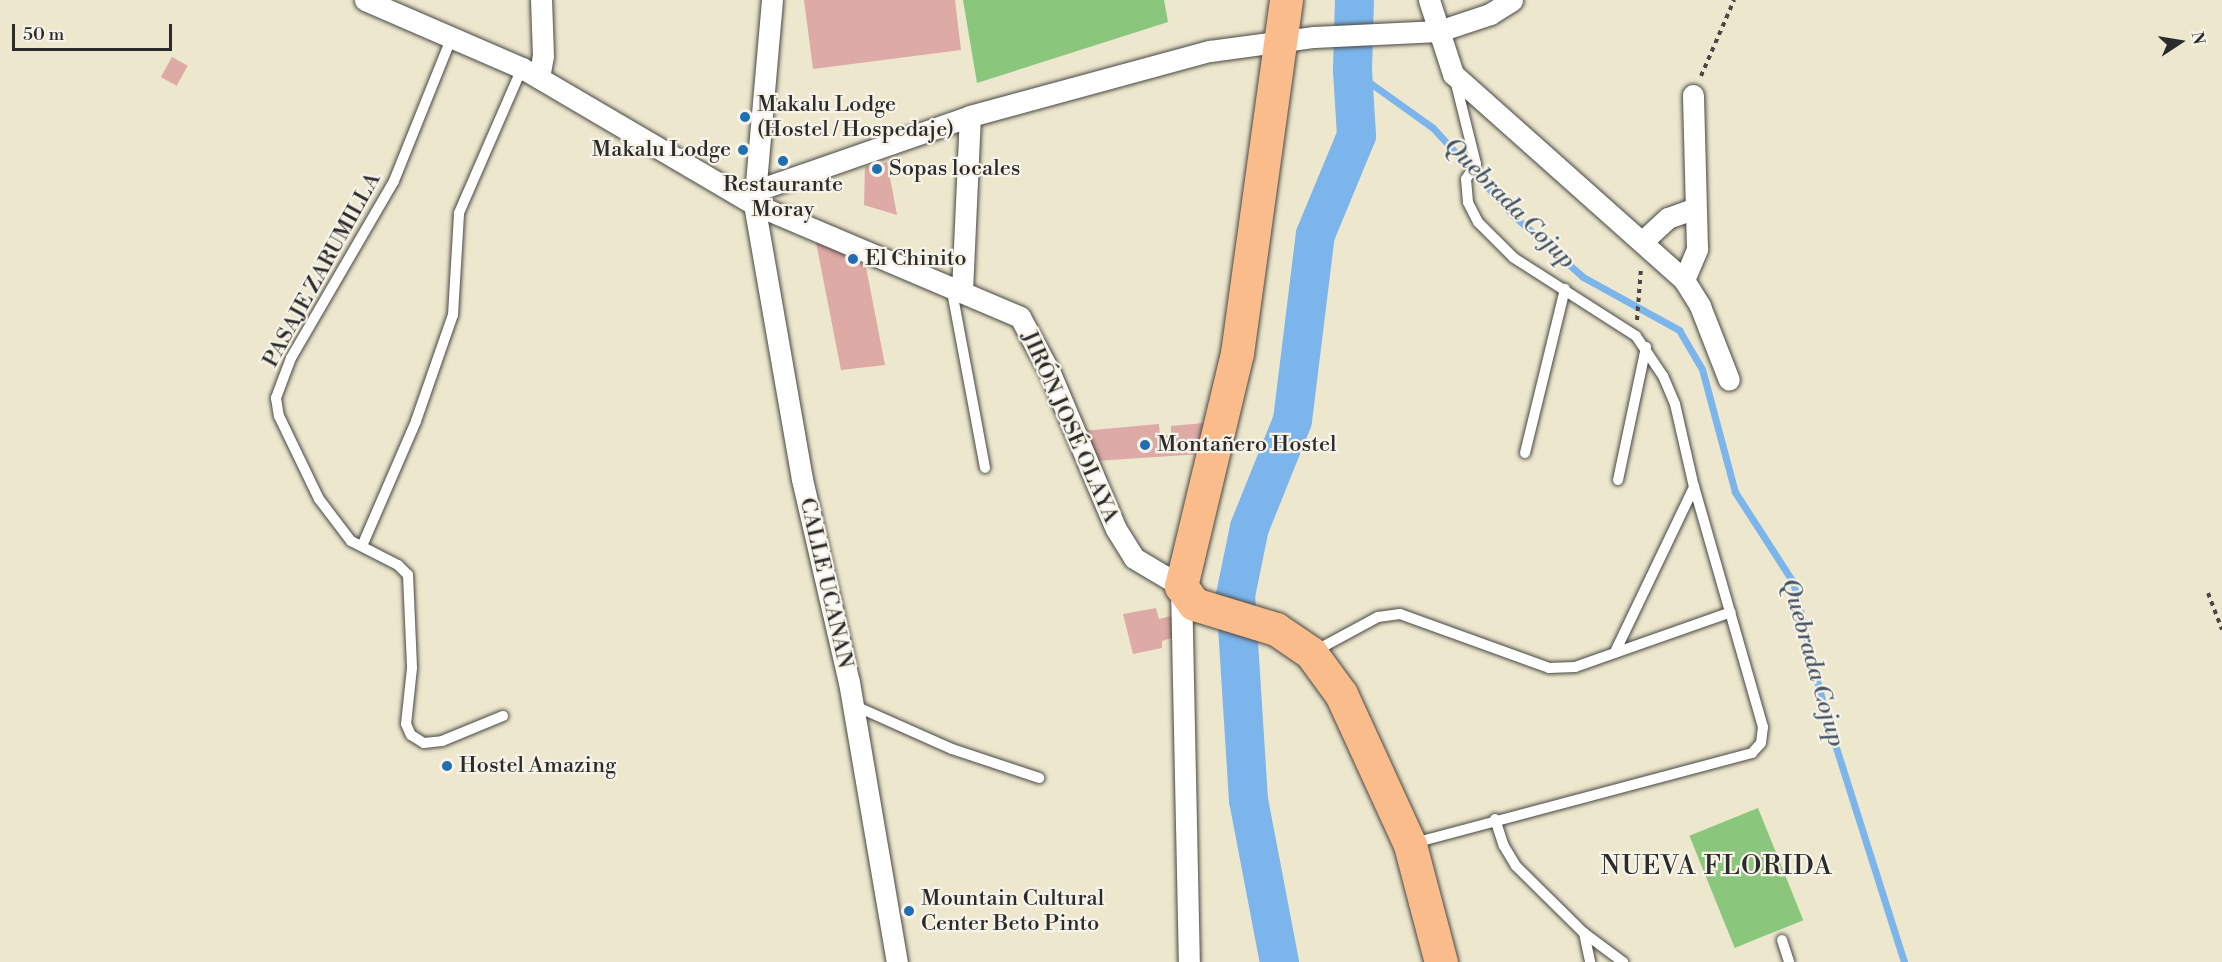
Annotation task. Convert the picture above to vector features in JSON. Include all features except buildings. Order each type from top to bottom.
[{"type":"main road","points":[[1286,0],[1237,353],[1188,595],[1276,629],[1311,653],[1341,694],[1410,845],[1441,962]]},
{"type":"street","name":"JIRÓN JOSÉ OLAYA","points":[[364,0],[530,73],[755,198],[1020,317],[1050,373],[1116,529],[1134,558],[1188,595]]},
{"type":"street","points":[[530,73],[543,56],[542,0]]},
{"type":"street","name":"CALLE UCANAN","points":[[772,0],[755,198],[802,479],[853,705],[897,962]]},
{"type":"street","points":[[1429,0],[1425,31],[1454,74],[1684,280],[1700,306],[1730,380]]},
{"type":"street","points":[[755,198],[970,116],[1210,51],[1314,37],[1425,31],[1490,14],[1512,0]]},
{"type":"street","points":[[1684,280],[1697,249],[1693,95]]},
{"type":"street","points":[[956,288],[970,116]]},
{"type":"street","points":[[1643,241],[1668,218],[1695,208]]},
{"type":"street","points":[[1188,595],[1189,962]]},
{"type":"lane","name":"PASAJE ZARUMILLA","points":[[451,39],[394,181],[291,358],[276,398],[279,416],[319,499],[351,541],[398,565],[408,575],[412,668],[406,724],[411,735],[424,743],[442,741],[503,716]]},
{"type":"lane","points":[[362,546],[416,421],[453,315],[459,213],[530,73]]},
{"type":"lane","points":[[1410,845],[1495,819],[1752,753],[1761,743],[1762,727],[1694,487],[1674,404],[1646,347],[1636,336],[1514,258],[1478,222],[1468,202],[1466,179],[1476,164],[1454,74]]},
{"type":"lane","points":[[956,288],[985,468]]},
{"type":"lane","points":[[1525,453],[1565,289]]},
{"type":"lane","points":[[1618,480],[1646,347]]},
{"type":"lane","points":[[1616,650],[1694,487]]},
{"type":"lane","points":[[1311,653],[1378,617],[1400,614],[1549,668],[1575,667],[1616,650],[1731,612]]},
{"type":"lane","points":[[853,705],[952,749],[1039,778]]},
{"type":"lane","points":[[1495,819],[1504,846],[1516,866],[1584,933],[1623,962]]},
{"type":"lane","points":[[1584,933],[1590,962]]},
{"type":"lane","points":[[1782,940],[1789,962]]},
{"type":"path","points":[[1693,95],[1734,0]]},
{"type":"path","points":[[1637,314],[1640,285]]},
{"type":"path","points":[[2208,593],[2222,629]]},
{"type":"green space","points":[[963,0],[1164,0],[1168,22],[977,83]]},
{"type":"green space","points":[[1758,808],[1803,920],[1735,948],[1689,836]]},
{"type":"waterway","points":[[1279,962],[1248,800],[1235,595],[1249,527],[1292,420],[1315,234],[1356,135],[1352,70],[1354,0]]},
{"type":"waterway","name":"Quebrada Cojup","points":[[1352,70],[1433,128],[1514,216],[1583,277],[1679,330],[1702,369],[1735,492],[1793,582],[1826,716],[1904,962]]},
{"type":"place","name":"Makalu Lodge (Hostel / Hospedaje)","points":[[745,117]]},
{"type":"place","name":"Makalu Lodge","points":[[743,150]]},
{"type":"place","name":"Restaurante Moray","points":[[783,161]]},
{"type":"place","name":"Sopas locales","points":[[877,169]]},
{"type":"place","name":"El Chinito","points":[[853,259]]},
{"type":"place","name":"Montañero Hostel","points":[[1145,445]]},
{"type":"place","name":"Hostel Amazing","points":[[447,766]]},
{"type":"place","name":"Mountain Cultural Center Beto Pinto","points":[[909,911]]},
{"type":"district","name":"NUEVA FLORIDA","points":[[1717,867]]}]
